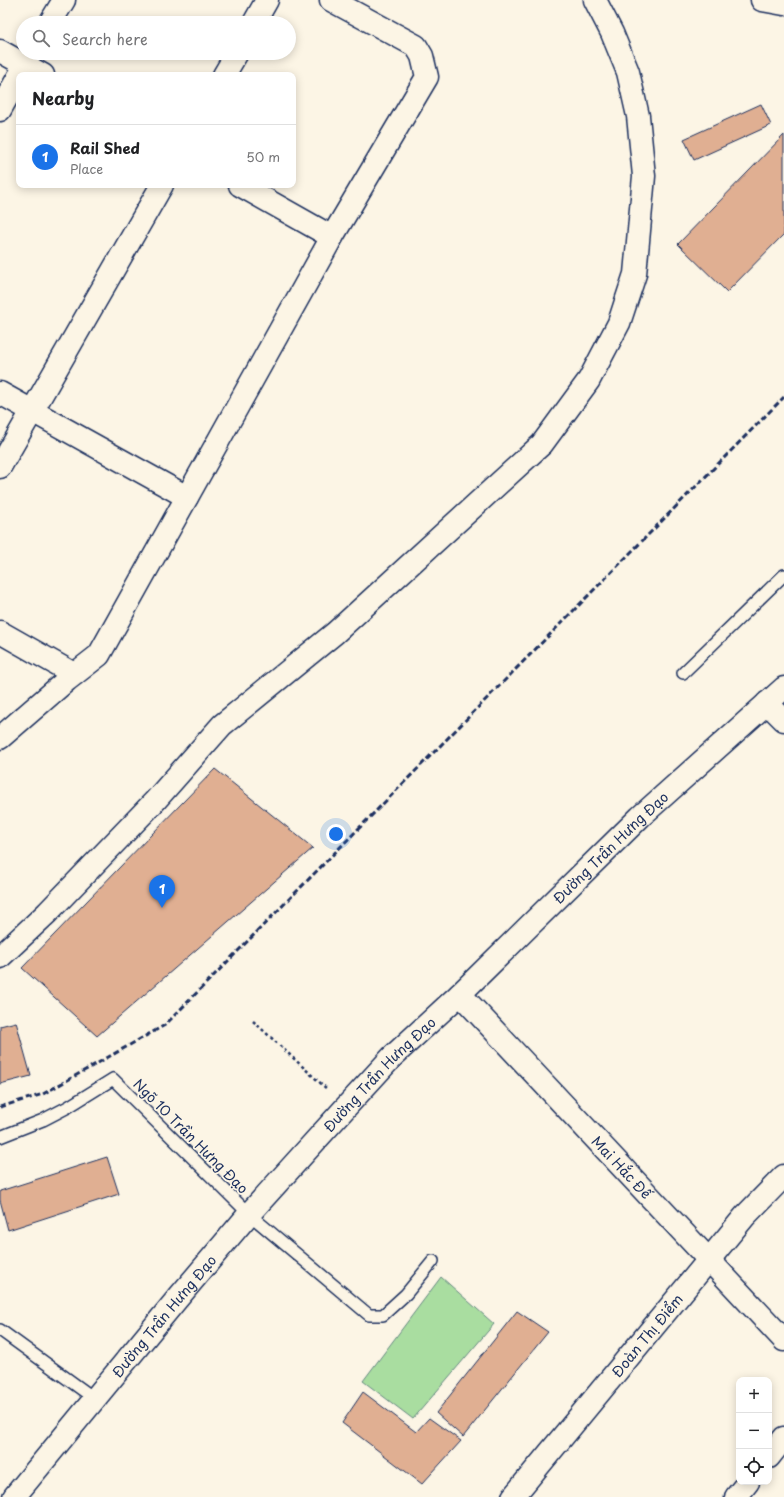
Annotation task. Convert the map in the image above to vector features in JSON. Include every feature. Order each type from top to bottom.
[{"type":"street","points":[[54,16],[64,0]]},
{"type":"street","points":[[258,16],[266,0]]},
{"type":"street","points":[[0,738],[74,674],[99,655],[332,237],[427,77],[422,56],[416,46],[332,0]]},
{"type":"street","points":[[0,957],[47,913],[154,802],[222,725],[335,633],[542,444],[589,380],[619,323],[635,274],[644,176],[638,116],[628,72],[612,33],[595,0]]},
{"type":"street","points":[[762,0],[784,4]]},
{"type":"street","points":[[0,51],[28,69]]},
{"type":"street","points":[[226,72],[232,60]]},
{"type":"street","points":[[0,110],[16,87]]},
{"type":"street","points":[[0,467],[160,188]]},
{"type":"street","points":[[245,188],[332,237]]},
{"type":"street","points":[[0,393],[187,497]]},
{"type":"street","points":[[0,632],[74,674]]},
{"type":"street","name":"Đường Trần Hưng Đạo","points":[[14,1497],[249,1214],[392,1057],[460,994],[640,817],[784,688]]},
{"type":"street","points":[[767,703],[784,720]]},
{"type":"street","name":"Mai Hắc Đế","points":[[460,994],[784,1340]]},
{"type":"street","name":"Đoàn Thị Điểm","points":[[513,1497],[745,1216],[784,1176]]},
{"type":"street","points":[[772,1453],[784,1438]]},
{"type":"street","points":[[736,1497],[746,1485]]},
{"type":"lane","points":[[683,673],[784,575]]},
{"type":"lane","name":"Ngõ 10 Trần Hưng Đạo","points":[[0,1137],[43,1120],[68,1107],[113,1079],[249,1214],[369,1315],[383,1315],[406,1294],[433,1261]]},
{"type":"lane","points":[[0,1330],[95,1399]]},
{"type":"path","points":[[253,1021],[346,1107]]},
{"type":"green space","points":[[441,1277],[494,1324],[413,1419],[363,1381]]},
{"type":"building","points":[[761,104],[771,125],[694,160],[684,139]]},
{"type":"building","points":[[784,135],[784,234],[727,292],[678,244]]},
{"type":"building","points":[[215,769],[313,848],[97,1036],[22,968]]},
{"type":"building","points":[[16,1022],[31,1076],[0,1084],[0,1026]]},
{"type":"building","points":[[107,1157],[119,1194],[8,1230],[0,1200],[0,1191]]},
{"type":"building","points":[[517,1311],[548,1332],[463,1437],[436,1413]]},
{"type":"building","points":[[363,1392],[416,1432],[429,1418],[461,1441],[422,1484],[342,1423]]},
{"type":"railway","points":[[0,1107],[43,1094],[165,1025],[784,397]]},
{"type":"place","name":"Rail Shed","points":[[162,908]]}]
